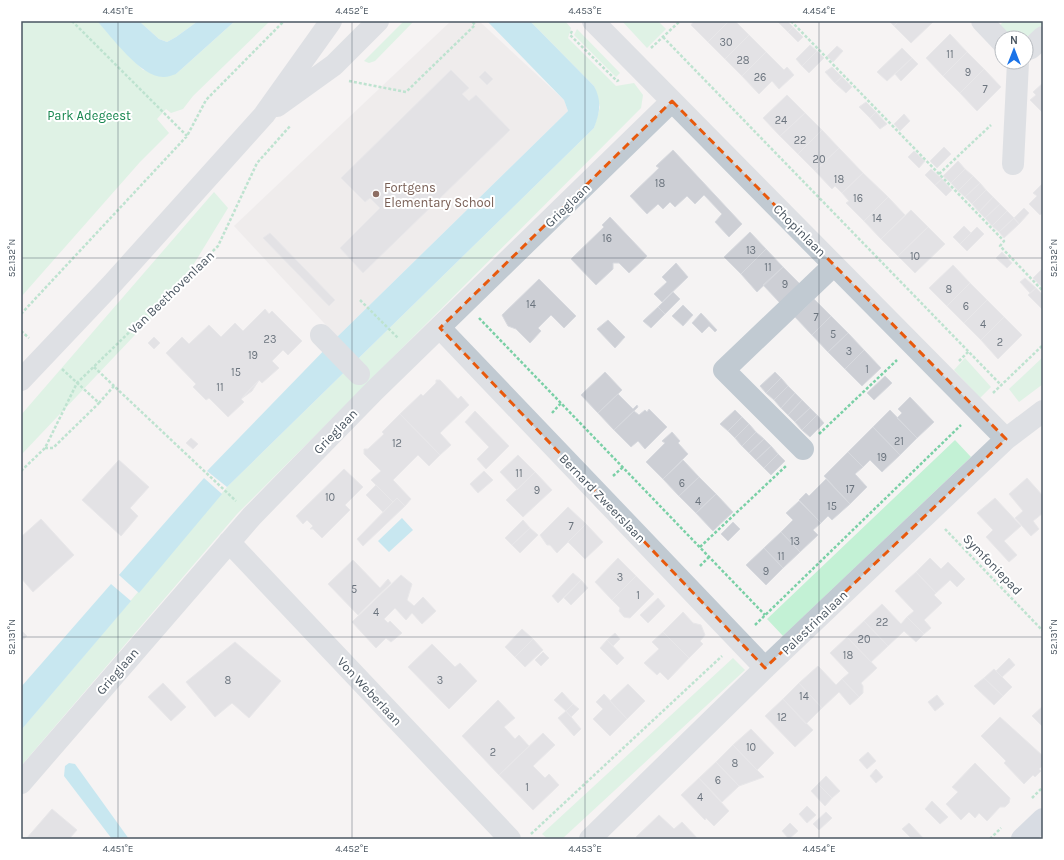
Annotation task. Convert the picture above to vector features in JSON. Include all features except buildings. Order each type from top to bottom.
[{"type":"main road","points":[[1022,839],[1043,819]]},
{"type":"street","points":[[21,380],[264,115],[331,21]]},
{"type":"street","points":[[264,115],[334,65],[378,21]]},
{"type":"street","name":"Chopinlaan","points":[[593,21],[1006,439]]},
{"type":"street","points":[[982,21],[994,34]]},
{"type":"street","points":[[1034,45],[1043,37]]},
{"type":"street","points":[[1013,164],[1018,70]]},
{"type":"street","name":"Grieglaan","points":[[21,784],[230,542],[369,396],[672,101]]},
{"type":"street","points":[[803,449],[724,370],[834,265]]},
{"type":"street","name":"Bernard Zweerslaan","points":[[440,328],[765,668]]},
{"type":"street","points":[[321,335],[359,374]]},
{"type":"street","name":"Palestrinalaan","points":[[590,839],[765,668],[1006,439],[1043,411]]},
{"type":"street","name":"Von Weberlaan","points":[[230,542],[510,839]]},
{"type":"path","points":[[72,21],[187,136]]},
{"type":"path","points":[[21,314],[187,136],[206,100],[284,21]]},
{"type":"path","points":[[346,80],[406,92],[475,24],[472,21]]},
{"type":"path","points":[[680,21],[663,37],[1001,385]]},
{"type":"path","points":[[791,21],[1004,241],[1000,246],[1043,291]]},
{"type":"path","points":[[939,174],[1016,102]]},
{"type":"path","name":"Van Beethovenlaan","points":[[21,472],[45,448],[77,383],[218,246],[257,163],[294,122]]},
{"type":"path","points":[[360,300],[394,334]]},
{"type":"path","points":[[465,304],[765,615]]},
{"type":"path","points":[[21,331],[98,403]]},
{"type":"path","points":[[526,839],[739,640],[1043,345]]},
{"type":"path","points":[[94,367],[197,466],[235,500]]},
{"type":"path","points":[[45,448],[53,448],[114,386]]},
{"type":"path","name":"Symfoniepad","points":[[929,512],[1043,631]]},
{"type":"highlighted area","points":[[672,101],[1006,439],[765,668],[440,328]]},
{"type":"shaded area","name":"Fortgens Elementary School","points":[[451,21],[479,21],[564,100],[568,111],[337,337],[234,226]]},
{"type":"green space","name":"Park Adegeest","points":[[21,21],[97,21],[143,70],[176,74],[235,21],[270,21],[193,96],[183,109],[171,113],[166,109],[157,119],[169,133],[140,162],[21,297]]},
{"type":"green space","points":[[139,21],[198,21],[167,42],[159,39]]},
{"type":"green space","points":[[404,21],[414,21],[375,61],[369,63],[364,61]]},
{"type":"green space","points":[[530,21],[565,21],[571,28],[568,38],[616,86],[634,83],[643,95],[641,108],[237,514],[21,766],[21,730],[227,487],[594,128],[600,107],[594,86]]},
{"type":"green space","points":[[622,21],[658,21],[666,29],[647,48]]},
{"type":"green space","points":[[1004,21],[1043,21],[1043,24],[1034,32],[1034,30],[1005,30],[1000,25]]},
{"type":"green space","points":[[577,29],[620,73],[616,77],[574,35]]},
{"type":"green space","points":[[214,192],[228,208],[192,267],[170,298],[21,455],[21,415]]},
{"type":"green space","points":[[1043,357],[1043,384],[1019,402],[1009,389]]},
{"type":"green space","points":[[965,358],[991,387],[980,398],[954,370]]},
{"type":"green space","points":[[955,440],[971,457],[783,636],[767,619]]},
{"type":"green space","points":[[733,658],[745,670],[562,839],[548,839],[542,834]]},
{"type":"water","points":[[97,21],[139,21],[159,39],[167,42],[198,21],[235,21],[176,74],[164,77],[155,76],[137,64]]},
{"type":"water","points":[[487,21],[530,21],[594,86],[597,91],[599,107],[598,117],[594,128],[227,487],[207,471],[337,337],[568,111],[564,100]]},
{"type":"water","points":[[204,478],[222,494],[139,593],[119,575]]},
{"type":"water","points":[[402,518],[413,530],[389,552],[378,541]]},
{"type":"water","points":[[111,584],[131,601],[22,729],[21,687]]},
{"type":"water","points":[[69,763],[75,764],[129,839],[112,839],[64,776],[65,766]]},
{"type":"place","name":"Fortgens Elementary School","points":[[376,194]]}]
